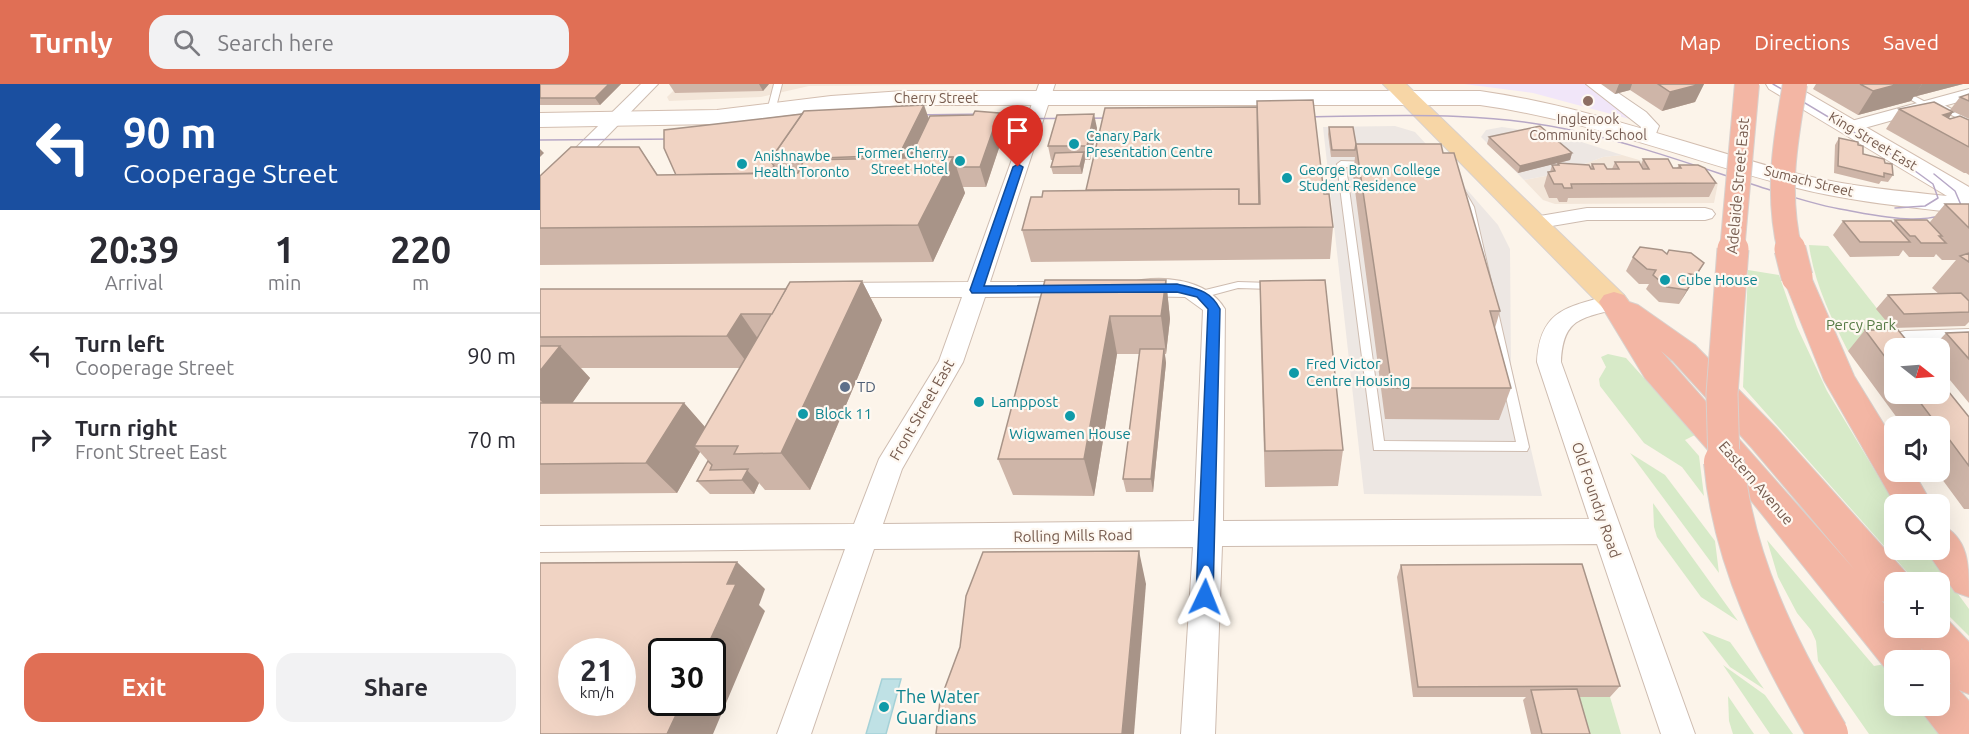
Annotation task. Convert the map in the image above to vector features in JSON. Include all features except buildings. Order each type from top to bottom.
[{"type":"highway","name":"Adelaide Street East","points":[[1747,84],[1720,410],[1725,471],[1737,528],[1754,584],[1777,642],[1828,734]]},
{"type":"highway","points":[[1795,84],[1781,176],[1783,218],[1789,248],[1815,325],[1840,380],[1908,494]]},
{"type":"highway","name":"Eastern Avenue","points":[[1614,302],[1684,353],[1764,438],[1884,576]]},
{"type":"highway","name":"Eastern Avenue","points":[[1614,302],[1656,370],[1749,473],[1897,650]]},
{"type":"highway","points":[[1950,554],[1969,579]]},
{"type":"highway","points":[[1938,638],[1964,668]]},
{"type":"highway","points":[[1950,713],[1968,734]]},
{"type":"main road","name":"Eastern Avenue","points":[[1400,90],[1448,145],[1534,223],[1614,302]]},
{"type":"street","points":[[540,194],[650,84]]},
{"type":"street","points":[[1594,84],[1645,121],[1650,126],[1647,137]]},
{"type":"street","name":"King Street East","points":[[1777,84],[1969,198]]},
{"type":"street","name":"Cherry Street","points":[[540,120],[717,117],[831,103],[1044,91],[1400,90]]},
{"type":"street","name":"Sumach Street","points":[[1400,90],[1516,102],[1554,110],[1836,189],[1870,196],[1969,206]]},
{"type":"street","name":"Front Street East","points":[[794,734],[864,537],[899,447],[951,362],[1044,91]]},
{"type":"street","points":[[1850,127],[1969,94]]},
{"type":"street","points":[[1534,223],[1587,214],[1705,214]]},
{"type":"street","points":[[813,290],[1177,288],[1201,294],[1209,300],[1214,309],[1208,534],[1198,734]]},
{"type":"street","name":"Old Foundry Road","points":[[1614,302],[1568,317],[1557,323],[1551,332],[1548,344],[1549,362],[1678,734]]},
{"type":"street","points":[[1950,338],[1969,338]]},
{"type":"street","name":"Rolling Mills Road","points":[[540,539],[1607,531]]},
{"type":"lane","points":[[771,111],[778,84]]},
{"type":"lane","points":[[1886,84],[1969,121]]},
{"type":"lane","points":[[1371,160],[1429,166],[1456,183],[1469,207],[1523,447],[1378,446],[1341,164],[1371,160]]},
{"type":"lane","points":[[1201,294],[1238,285],[1292,286]]},
{"type":"shaded area","points":[[680,84],[1013,84],[809,86],[761,97],[669,101],[667,97]]},
{"type":"shaded area","name":"Inglenook Community School","points":[[1464,84],[1586,84],[1637,121],[1533,93]]},
{"type":"shaded area","points":[[1395,126],[1415,132],[1498,225],[1510,249],[1511,365],[1542,496],[1364,494],[1323,127]]},
{"type":"shaded area","points":[[1502,127],[1563,136],[1622,155],[1603,157],[1561,173],[1524,180],[1481,137],[1486,130]]},
{"type":"shaded area","points":[[1622,155],[1718,183],[1714,203],[1555,204],[1543,200],[1524,180],[1561,173],[1603,157]]},
{"type":"green space","name":"Percy Park","points":[[1809,245],[1828,246],[1900,338],[1884,338],[1884,349],[1848,351],[1819,286]]},
{"type":"green space","points":[[1748,270],[1779,275],[1797,327],[1827,391],[1889,494],[1884,494],[1884,546],[1743,387]]},
{"type":"green space","points":[[1608,354],[1626,358],[1695,435],[1685,440],[1699,456],[1704,496],[1682,467],[1644,443],[1600,386],[1599,379],[1606,367],[1601,357]]},
{"type":"green space","points":[[1630,453],[1665,475],[1715,541],[1719,573]]},
{"type":"green space","points":[[1653,503],[1738,621],[1701,597],[1657,537],[1654,527]]},
{"type":"green space","points":[[1767,540],[1874,666],[1884,664],[1884,716],[1930,716],[1946,734],[1869,734],[1818,661],[1816,641],[1811,630],[1797,613],[1778,577]]},
{"type":"green space","points":[[1896,560],[1933,560],[1942,572],[1907,572]]},
{"type":"green space","points":[[1950,583],[1969,609],[1969,636],[1950,617]]},
{"type":"green space","points":[[1702,631],[1730,642],[1764,689],[1730,667]]},
{"type":"green space","points":[[1723,665],[1765,695],[1793,734],[1770,734]]},
{"type":"green space","points":[[1568,696],[1610,697],[1621,734],[1578,734]]},
{"type":"green space","points":[[1728,696],[1754,734],[1733,734],[1729,721]]},
{"type":"water","name":"The Water Guardians","points":[[882,679],[901,679],[886,734],[866,734]]},
{"type":"tram line","points":[[1773,84],[1907,164]]},
{"type":"tram line","points":[[911,115],[989,114]]},
{"type":"tram line","points":[[1298,117],[1402,115],[1472,117],[1541,124],[1624,143],[1816,204],[1905,219],[1936,217],[1961,205],[1955,191],[1934,174]]},
{"type":"tram line","points":[[983,119],[1118,118]]},
{"type":"tram line","points":[[540,140],[682,139]]},
{"type":"tram line","points":[[1895,208],[1925,206],[1938,198],[1933,184],[1900,160]]},
{"type":"place","name":"Inglenook Community School","points":[[1588,101]]},
{"type":"place","name":"Canary Park Presentation Centre","points":[[1074,144]]},
{"type":"place","name":"Former Cherry Street Hotel","points":[[960,161]]},
{"type":"place","name":"Anishnawbe Health Toronto","points":[[742,164]]},
{"type":"place","name":"George Brown College Student Residence","points":[[1287,178]]},
{"type":"place","name":"Cube House","points":[[1665,280]]},
{"type":"place","name":"Fred Victor Centre Housing","points":[[1294,373]]},
{"type":"place","name":"TD","points":[[845,387]]},
{"type":"place","name":"Lamppost","points":[[979,402]]},
{"type":"place","name":"Block 11","points":[[803,414]]},
{"type":"place","name":"Wigwamen House","points":[[1070,416]]},
{"type":"place","name":"The Water Guardians","points":[[884,707]]},
{"type":"route","points":[[1018,167],[976,290],[1177,288],[1201,294],[1209,300],[1214,309],[1205,597]]}]
